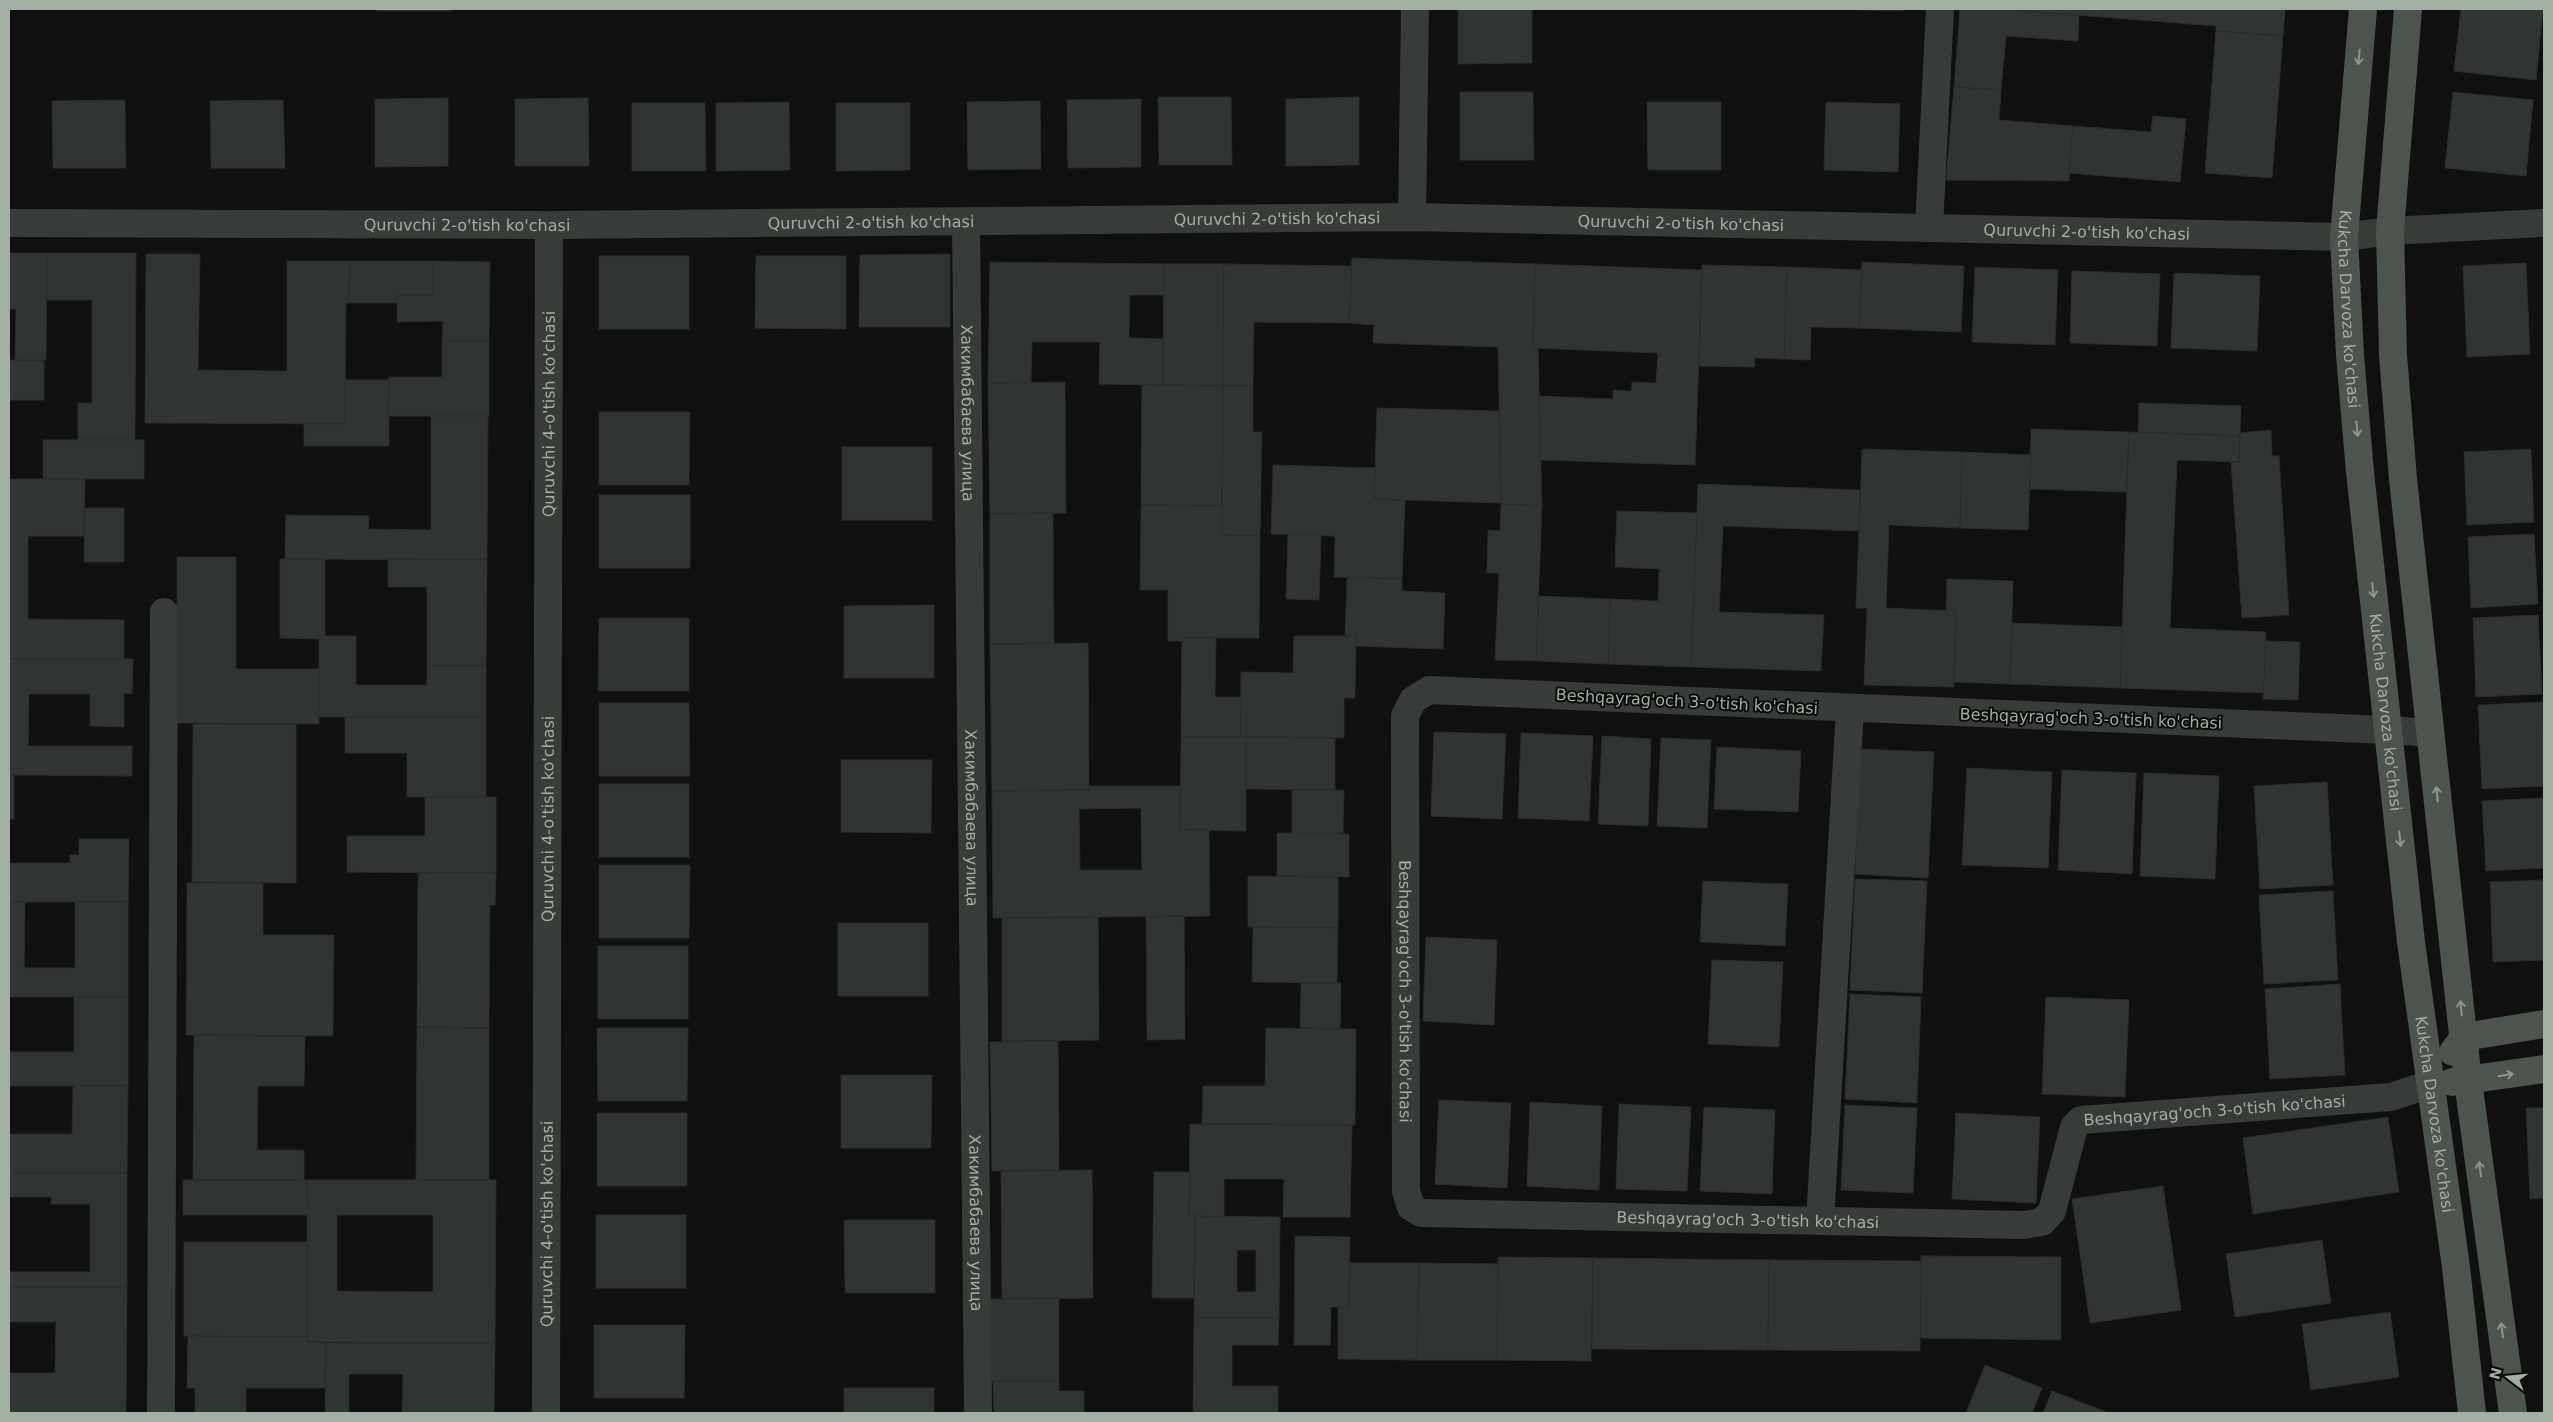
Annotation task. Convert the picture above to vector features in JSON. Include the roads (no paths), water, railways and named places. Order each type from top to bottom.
[{"type":"main road","name":"Kukcha Darvoza ko'chasi","points":[[2362,9],[2344,237],[2360,472],[2411,942],[2456,1267],[2472,1413]]},
{"type":"main road","points":[[2408,9],[2390,231],[2393,354],[2403,479],[2468,1081],[2513,1413]]},
{"type":"main road","points":[[2430,1084],[2464,1037],[2544,1024]]},
{"type":"main road","points":[[2430,1084],[2468,1081],[2544,1069]]},
{"type":"street","points":[[1412,217],[1415,9]]},
{"type":"street","points":[[1929,226],[1940,9]]},
{"type":"street","name":"Quruvchi 2-o'tish ko'chasi","points":[[9,223],[549,225],[1412,217],[1929,226],[2344,237],[2390,231],[2544,223]]},
{"type":"street","name":"Хакимбабаева улица","points":[[966,222],[978,1413]]},
{"type":"street","name":"Quruvchi 4-o'tish ko'chasi","points":[[546,1413],[549,225]]},
{"type":"street","points":[[161,1413],[164,612]]},
{"type":"street","name":"Beshqayrag'och 3-o'tish ko'chasi","points":[[2430,733],[1429,690],[1413,700],[1405,716],[1406,1191],[1410,1207],[1421,1213],[2024,1225],[2042,1222],[2052,1211],[2074,1127],[2081,1120],[2391,1097],[2430,1084]]},
{"type":"street","points":[[1820,1221],[1850,709]]}]
